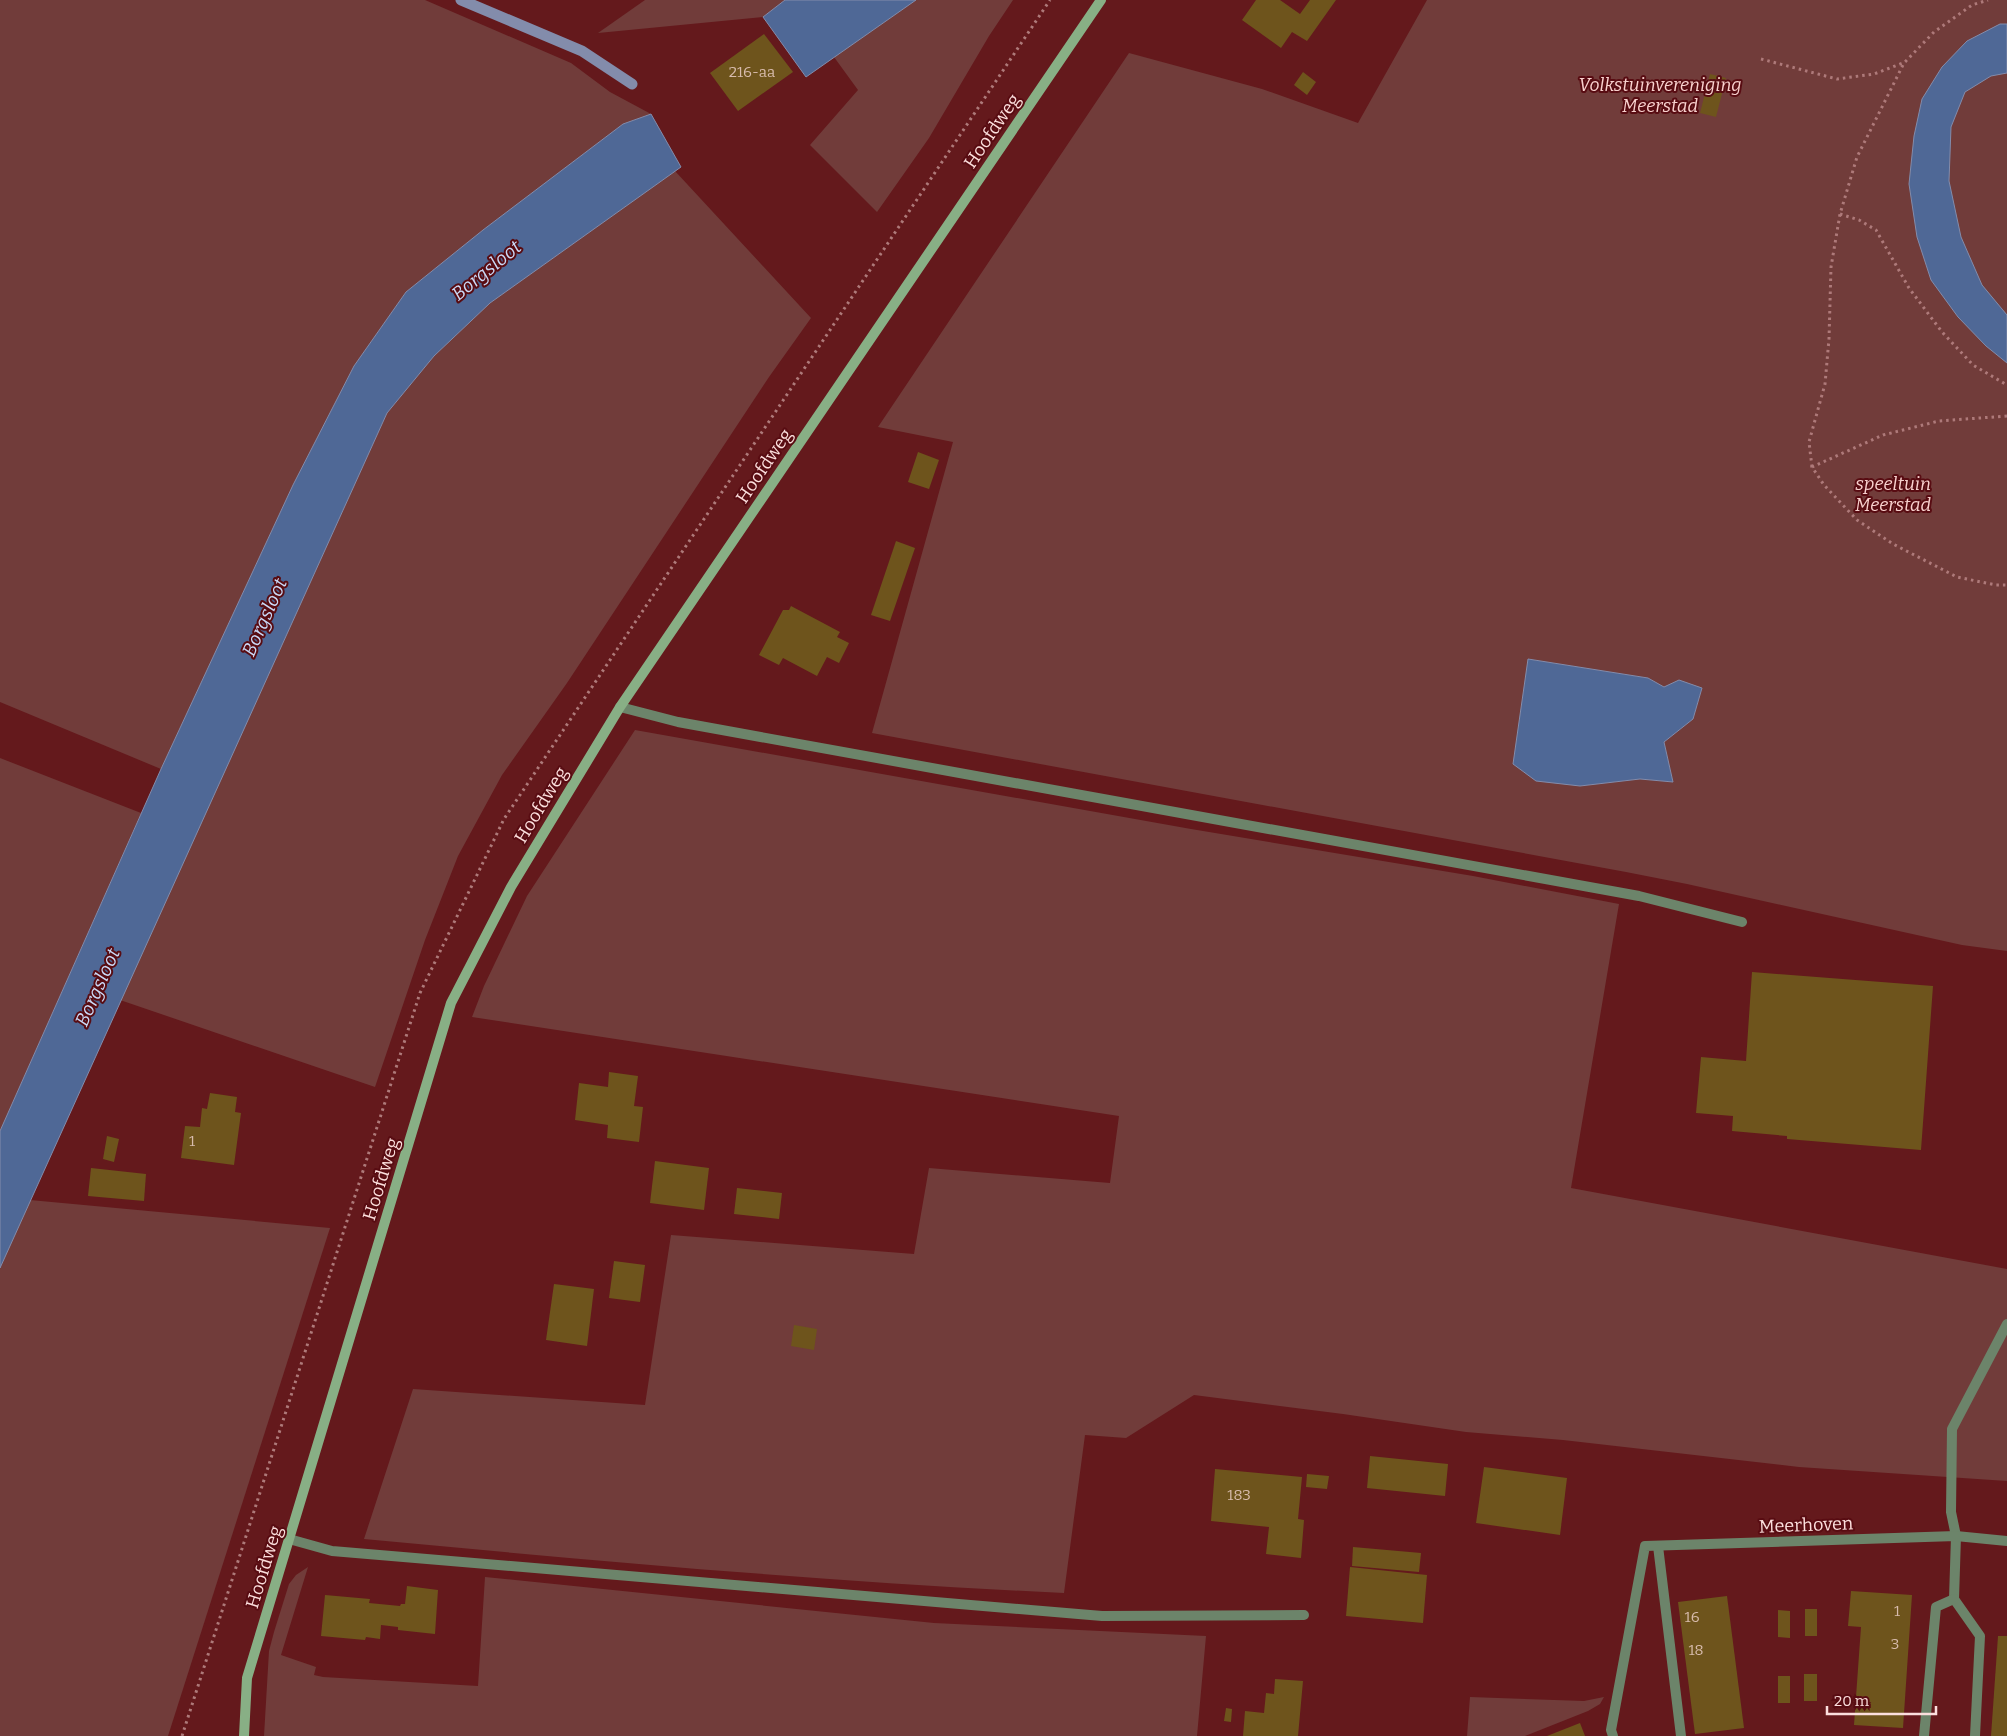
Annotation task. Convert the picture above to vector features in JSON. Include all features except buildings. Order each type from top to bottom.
[{"type":"main road","name":"Hoofdweg","points":[[244,1736],[247,1678],[451,1003],[511,887],[620,707],[1101,0]]},
{"type":"street","points":[[620,707],[678,722],[1639,896],[1742,922]]},
{"type":"street","points":[[1975,1736],[1980,1636],[1954,1599],[1956,1536],[1951,1512],[1952,1429],[2007,1324]]},
{"type":"street","name":"Meerhoven","points":[[1658,1546],[1956,1536],[2007,1541]]},
{"type":"street","points":[[289,1539],[332,1551],[1102,1616],[1304,1615]]},
{"type":"street","points":[[1613,1736],[1612,1730],[1645,1546],[1658,1546],[1681,1736]]},
{"type":"street","points":[[1924,1736],[1936,1607],[1954,1599]]},
{"type":"path","points":[[1988,0],[1972,5],[1934,32],[1904,63],[1857,157],[1840,214],[1831,267],[1829,339],[1825,384],[1809,442],[1812,467],[1824,485],[1857,520],[1893,544],[1957,577],[1996,585],[2007,585]]},
{"type":"path","points":[[1761,60],[1837,79],[1874,74],[1904,63]]},
{"type":"path","points":[[1840,214],[1859,220],[1876,230],[1909,288],[1942,332],[1973,365],[2007,385]]},
{"type":"path","points":[[1812,467],[1883,435],[1939,421],[2007,416]]},
{"type":"green space","points":[[0,0],[425,0],[571,63],[610,92],[651,114],[623,124],[483,230],[406,292],[354,366],[293,485],[161,769],[0,702]]},
{"type":"green space","points":[[645,0],[785,0],[763,17],[598,33]]},
{"type":"green space","points":[[916,0],[1013,0],[989,36],[929,138],[877,212],[810,145],[858,90],[834,57]]},
{"type":"green space","points":[[1427,0],[2007,0],[2007,951],[1962,945],[1626,872],[872,733],[953,442],[878,427],[1129,53],[1262,89],[1358,123]],"holes":[[[1528,659],[1648,678],[1664,687],[1702,688],[1693,719],[1664,742],[1673,782],[1640,779],[1580,786]]]},
{"type":"green space","points":[[675,171],[811,318],[769,377],[567,683],[502,775],[458,856],[425,940],[375,1087],[120,1000],[387,413],[434,356],[490,303]]},
{"type":"green space","points":[[635,730],[1191,829],[1473,876],[1619,904],[1571,1188],[2007,1269],[2007,1481],[1799,1467],[1563,1440],[1466,1432],[1194,1395],[1126,1438],[1085,1435],[1064,1593],[801,1577],[364,1539],[413,1389],[645,1405],[671,1235],[914,1254],[929,1168],[1110,1183],[1119,1116],[472,1017],[484,986],[527,896]]},
{"type":"green space","points":[[0,758],[141,813],[0,1131]]},
{"type":"green space","points":[[30,1200],[330,1228],[168,1736],[0,1736],[0,1268]]},
{"type":"green space","points":[[308,1567],[281,1655],[316,1667],[314,1675],[323,1677],[478,1686],[485,1577],[934,1623],[1206,1636],[1197,1736],[264,1736],[269,1651],[289,1584],[296,1575]]},
{"type":"green space","points":[[1470,1697],[1584,1701],[1604,1697],[1600,1704],[1588,1711],[1525,1736],[1467,1736]]},
{"type":"water","points":[[785,0],[916,0],[806,77],[763,17]]},
{"type":"water","points":[[2000,24],[2007,24],[2007,73],[1991,76],[1965,92],[1951,127],[1949,181],[1961,237],[1982,285],[2007,315],[2007,363],[1986,346],[1958,317],[1931,280],[1917,237],[1909,184],[1914,136],[1922,99],[1942,67],[1967,41]]},
{"type":"water","name":"Borgsloot","points":[[651,114],[681,167],[490,303],[434,356],[387,413],[0,1268],[0,1131],[161,769],[293,485],[354,366],[406,292],[483,230],[623,124]]},
{"type":"water","points":[[1528,659],[1648,678],[1664,687],[1679,680],[1702,688],[1693,719],[1664,742],[1673,782],[1640,779],[1580,786],[1536,781],[1513,764]]},
{"type":"waterway","points":[[461,0],[582,51],[632,84]]},
{"type":"park label","name":"Volkstuinvereniging Meerstad","points":[[1660,95]]},
{"type":"park label","name":"speeltuin Meerstad","points":[[1893,494]]}]
